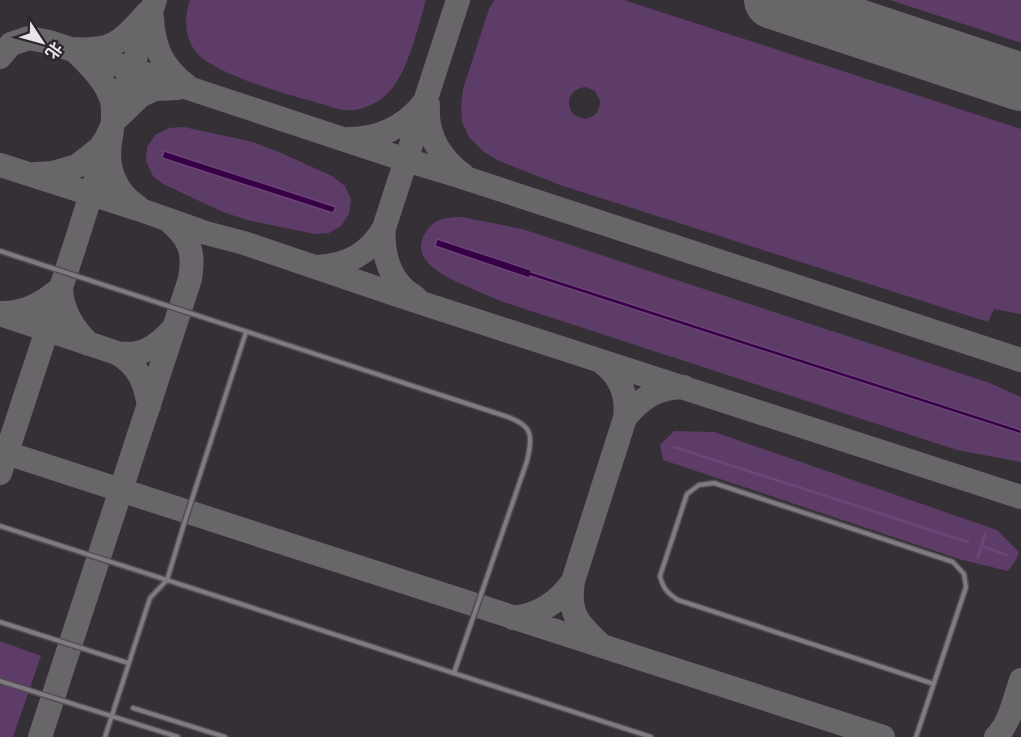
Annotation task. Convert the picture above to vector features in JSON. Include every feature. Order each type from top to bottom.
[{"type":"lane","points":[[0,251],[520,422],[531,436],[531,444],[454,673]]},
{"type":"lane","points":[[105,737],[150,598],[167,580],[246,332]]},
{"type":"lane","points":[[916,737],[934,684],[966,587],[964,574],[953,562],[714,483],[699,485],[687,494],[660,576],[662,585],[668,594],[678,600],[934,684]]},
{"type":"lane","points":[[0,526],[651,737]]},
{"type":"lane","points":[[0,622],[128,663]]},
{"type":"lane","points":[[0,681],[178,737]]},
{"type":"lane","points":[[133,708],[225,737]]},
{"type":"shaded area","points":[[190,0],[426,0],[411,51],[393,87],[382,99],[372,105],[361,109],[344,110],[255,84],[206,61],[196,52],[187,34],[186,20]]},
{"type":"shaded area","points":[[494,0],[624,0],[1021,129],[1021,314],[994,309],[988,322],[560,185],[499,161],[484,152],[469,137],[462,122],[463,89]],"holes":[[[585,87],[595,91],[600,101],[596,114],[584,119],[574,115],[569,106],[572,94]]]},
{"type":"shaded area","points":[[890,0],[1021,0],[1021,43]]},
{"type":"shaded area","points":[[184,127],[253,142],[332,176],[345,186],[351,199],[349,214],[341,226],[329,233],[315,234],[247,220],[223,212],[163,184],[153,176],[146,161],[147,147],[155,135],[169,128]]},
{"type":"shaded area","points":[[164,151],[336,207],[333,213],[162,158]]},
{"type":"shaded area","points":[[462,217],[522,229],[990,383],[1021,397],[1021,462],[957,450],[500,301],[449,278],[431,266],[421,251],[421,242],[433,223],[441,219]]},
{"type":"shaded area","points":[[437,239],[531,270],[531,272],[1021,430],[1021,434],[530,276],[529,278],[435,246]]},
{"type":"shaded area","points":[[674,431],[714,432],[997,530],[1019,552],[1008,571],[962,560],[663,460],[660,445]]},
{"type":"shaded area","points":[[0,641],[41,656],[13,737],[0,737]]},
{"type":"waterway","points":[[674,447],[968,542]]},
{"type":"waterway","points":[[978,557],[985,534]]},
{"type":"waterway","points":[[981,546],[1007,555]]},
{"type":"taxiway","points":[[0,473],[155,0]]},
{"type":"taxiway","points":[[317,267],[338,264],[356,257],[371,245],[384,228],[458,0]]},
{"type":"taxiway","points":[[138,207],[124,195],[111,171],[109,153],[113,112],[109,93],[96,73],[73,49],[87,50],[107,47],[123,38],[147,13]]},
{"type":"taxiway","points":[[152,17],[154,37],[160,55],[171,71],[186,85]]},
{"type":"taxiway","points":[[0,57],[11,44],[29,38],[49,42],[1021,360]]},
{"type":"taxiway","points":[[36,174],[52,173],[77,166],[100,148],[114,121],[140,96],[155,89],[178,88]]},
{"type":"taxiway","points":[[349,139],[370,137],[390,130],[408,119],[423,104]]},
{"type":"taxiway","points":[[428,105],[429,126],[436,144],[441,153],[463,175]]},
{"type":"taxiway","points":[[0,165],[1021,497]]},
{"type":"taxiway","points":[[40,737],[190,279],[192,260],[189,245],[168,220]]},
{"type":"taxiway","points":[[384,228],[385,251],[392,273],[403,288],[416,298]]},
{"type":"taxiway","points":[[2,313],[11,313],[34,306],[61,288],[69,319],[89,344]]},
{"type":"taxiway","points":[[0,314],[126,354],[141,352],[154,346],[173,329]]},
{"type":"taxiway","points":[[117,353],[131,363],[140,375],[149,406]]},
{"type":"taxiway","points":[[600,361],[613,373],[621,386],[626,410],[573,581],[572,601],[576,617],[585,630],[600,644]]},
{"type":"taxiway","points":[[625,418],[651,395],[666,389],[684,387]]},
{"type":"taxiway","points":[[0,451],[883,737]]},
{"type":"taxiway","points":[[513,618],[547,607],[561,596],[573,581]]},
{"type":"taxiway","points":[[996,737],[1008,718],[1021,680]]},
{"type":"runway","points":[[773,0],[1021,82]]}]
